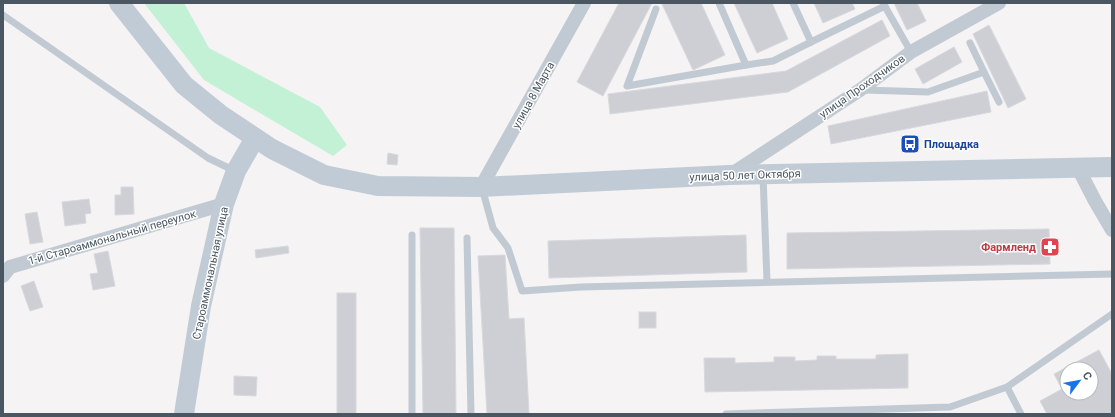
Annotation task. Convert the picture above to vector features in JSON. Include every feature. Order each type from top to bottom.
[{"type":"main road","name":"улица 50 лет Октября","points":[[119,3],[184,85],[221,115],[272,149],[324,175],[378,186],[481,187],[729,175],[1112,168]]},
{"type":"main road","name":"Староаммональная улица","points":[[184,414],[201,306],[224,204],[236,171],[256,138]]},
{"type":"street","name":"улица 8 Марта","points":[[481,187],[584,3]]},
{"type":"street","name":"улица Проходчиков","points":[[729,175],[860,90],[911,52],[999,3]]},
{"type":"street","points":[[1078,168],[1094,201],[1112,230]]},
{"type":"street","name":"1-й Староаммональный переулок","points":[[3,276],[10,267],[224,204]]},
{"type":"lane","points":[[719,3],[746,65]]},
{"type":"lane","points":[[793,3],[811,42]]},
{"type":"lane","points":[[656,9],[627,86],[773,61],[884,4],[911,52]]},
{"type":"lane","points":[[3,14],[208,158],[236,171]]},
{"type":"lane","points":[[970,43],[999,102]]},
{"type":"lane","points":[[860,90],[928,92],[984,72]]},
{"type":"lane","points":[[763,174],[767,282]]},
{"type":"lane","points":[[481,187],[492,228],[508,248],[522,291],[581,287],[1112,274]]},
{"type":"lane","points":[[412,235],[412,414]]},
{"type":"lane","points":[[467,238],[471,414]]},
{"type":"lane","points":[[726,414],[950,407],[1007,387],[1112,314]]},
{"type":"lane","points":[[1007,387],[1021,414]]},
{"type":"green space","points":[[144,3],[184,3],[209,48],[320,107],[347,145],[333,156],[204,80]]},
{"type":"building","points":[[619,3],[652,3],[603,96],[577,82]]},
{"type":"building","points":[[701,3],[725,55],[693,70],[662,4]]},
{"type":"building","points":[[734,3],[772,3],[788,39],[757,53]]},
{"type":"building","points":[[814,3],[852,3],[855,9],[823,23]]},
{"type":"building","points":[[894,3],[917,3],[926,21],[907,30]]},
{"type":"building","points":[[882,20],[890,36],[788,92],[610,114],[608,94],[786,71]]},
{"type":"building","points":[[989,25],[1026,99],[1008,108],[973,34]]},
{"type":"building","points":[[954,47],[962,62],[923,84],[915,69]]},
{"type":"building","points":[[987,91],[991,112],[831,144],[828,126]]},
{"type":"building","points":[[388,153],[398,155],[397,165],[387,164]]},
{"type":"building","points":[[121,187],[133,187],[134,214],[115,215],[115,195],[121,195]]},
{"type":"building","points":[[89,199],[91,213],[85,214],[86,223],[65,226],[62,202]]},
{"type":"building","points":[[37,212],[43,242],[30,244],[25,214]]},
{"type":"building","points":[[420,228],[454,228],[456,414],[423,414]]},
{"type":"building","points":[[1049,229],[1050,264],[787,269],[787,233]]},
{"type":"building","points":[[746,235],[747,272],[549,278],[548,241]]},
{"type":"building","points":[[288,246],[289,253],[256,258],[255,250]]},
{"type":"building","points":[[108,251],[115,286],[93,290],[90,274],[98,273],[94,254]]},
{"type":"building","points":[[505,255],[509,319],[524,318],[529,414],[487,414],[478,256]]},
{"type":"building","points":[[34,281],[43,307],[30,311],[21,286]]},
{"type":"building","points":[[337,293],[356,293],[356,414],[337,414]]},
{"type":"building","points":[[639,312],[656,312],[656,328],[639,328]]},
{"type":"building","points":[[1099,350],[1112,374],[1112,414],[1047,414],[1040,401],[1059,391],[1059,401],[1099,401],[1099,361],[1078,361]]},
{"type":"building","points":[[908,354],[908,388],[705,392],[704,358],[735,358],[735,363],[774,362],[774,357],[795,357],[795,361],[817,360],[817,356],[836,356],[836,359],[876,359],[876,355]]},
{"type":"building","points":[[1059,371],[1059,383],[1054,374]]},
{"type":"building","points":[[234,376],[257,377],[256,396],[234,395]]},
{"type":"place","name":"Площадка","points":[[910,144]]},
{"type":"place","name":"Фармленд","points":[[1050,247]]}]
